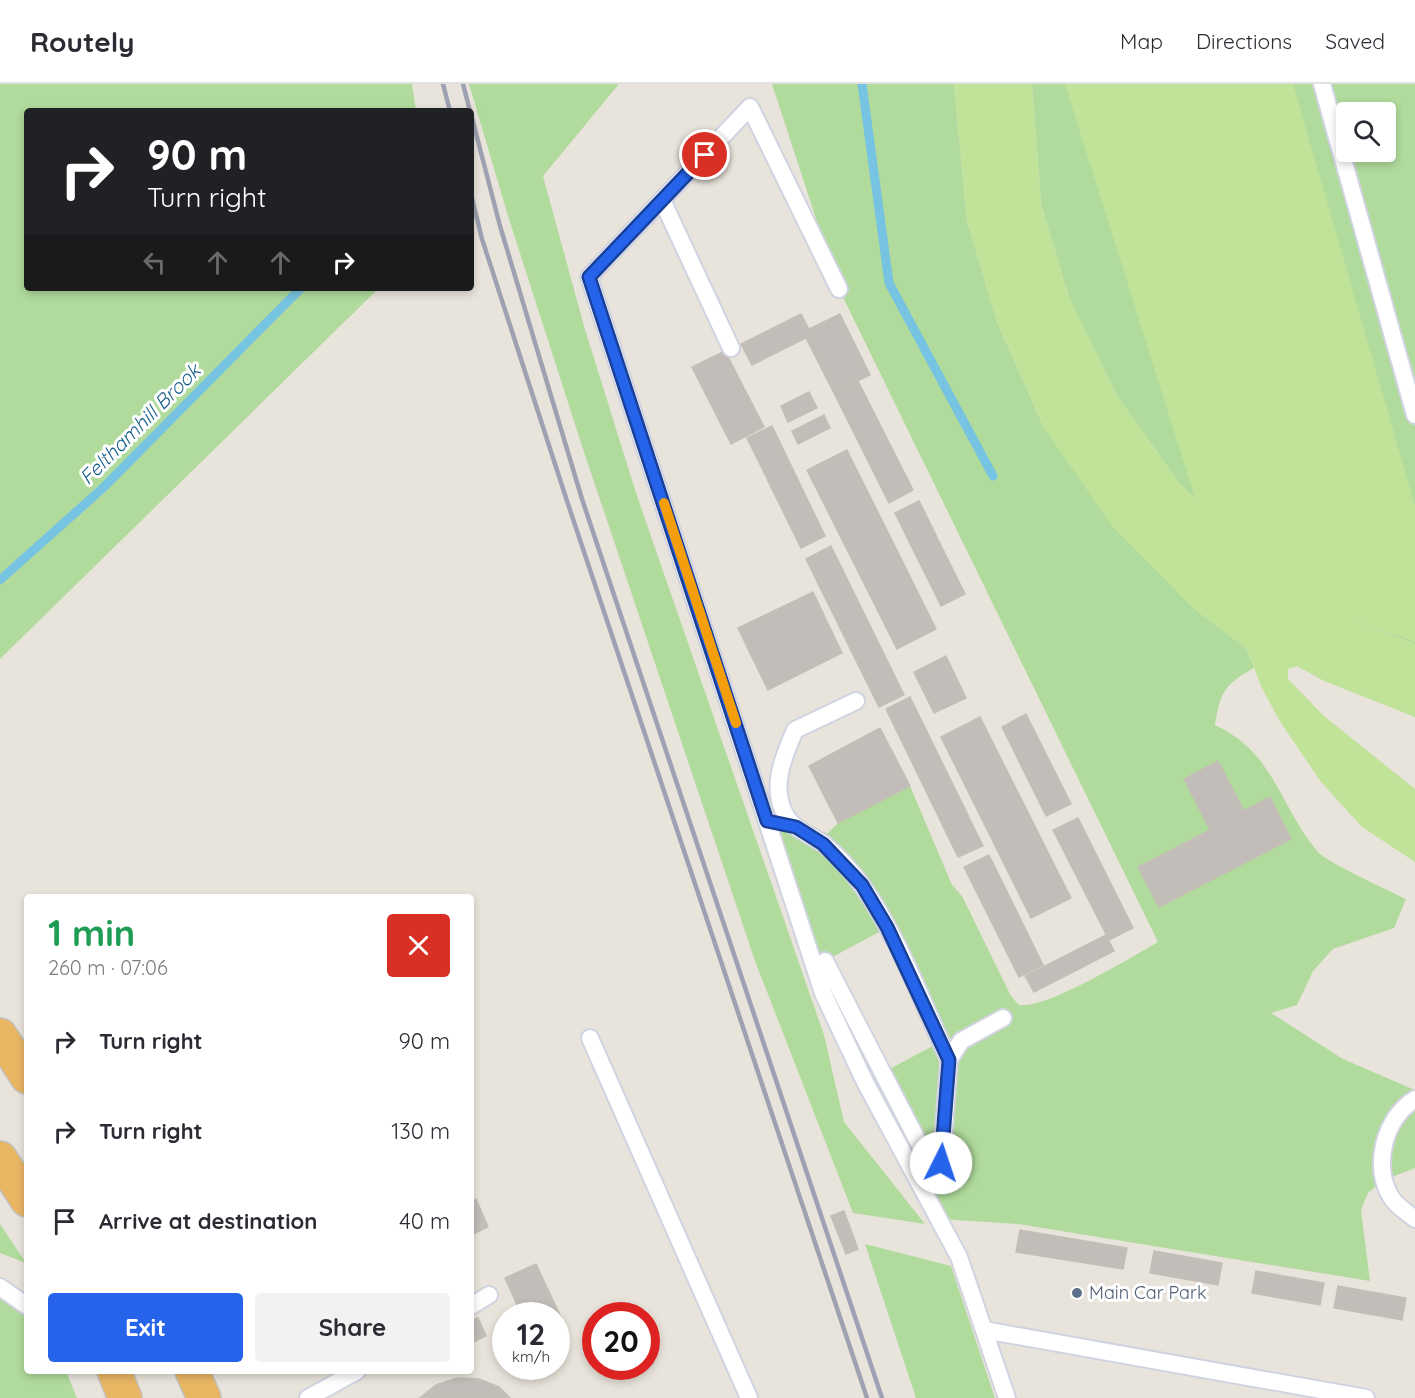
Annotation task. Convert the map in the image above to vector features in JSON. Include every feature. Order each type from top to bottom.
[{"type":"highway","points":[[0,1035],[24,1072]]},
{"type":"highway","points":[[0,1158],[24,1195]]},
{"type":"highway","points":[[115,1374],[125,1398]]},
{"type":"highway","points":[[193,1374],[204,1398]]},
{"type":"lane","points":[[1322,84],[1415,415]]},
{"type":"lane","points":[[839,289],[750,107],[589,277],[823,993],[866,1082],[959,1257],[1007,1398]]},
{"type":"lane","points":[[662,200],[731,348]]},
{"type":"lane","points":[[856,701],[795,730],[779,768],[784,814],[796,827],[823,844],[862,885],[887,927],[949,1060]]},
{"type":"lane","points":[[753,774],[779,768]]},
{"type":"lane","points":[[767,821],[796,827]]},
{"type":"lane","points":[[825,961],[940,1184],[949,1060],[961,1041],[1003,1017]]},
{"type":"lane","points":[[590,1038],[749,1398]]},
{"type":"lane","points":[[1415,1099],[1398,1114],[1388,1130],[1384,1148],[1382,1181],[1392,1200],[1415,1218]]},
{"type":"lane","points":[[0,1287],[24,1303]]},
{"type":"lane","points":[[474,1304],[489,1295]]},
{"type":"lane","points":[[984,1330],[1366,1398]]},
{"type":"lane","points":[[308,1398],[352,1374]]},
{"type":"green space","points":[[0,84],[412,84],[416,108],[24,108],[24,291],[376,291],[0,659]]},
{"type":"green space","points":[[469,84],[619,84],[543,176],[584,326],[636,493],[824,1035],[844,1122],[925,1224],[853,1213],[755,961],[582,446],[508,216]]},
{"type":"green space","points":[[772,84],[954,84],[967,221],[997,322],[1044,428],[1192,607],[1247,649],[1254,668],[1230,684],[1219,704],[1215,725],[1235,736],[1263,765],[1304,833],[1322,856],[1406,899],[1394,928],[1333,949],[1313,971],[1297,1005],[1271,1013],[1343,1059],[1415,1090],[1415,1168],[1382,1181],[1368,1193],[1361,1210],[1370,1281],[1018,1224],[939,1219],[865,1082],[948,1038],[896,923],[825,961],[815,970],[767,821],[828,833],[838,823],[910,786],[952,885],[962,896],[1011,996],[1019,1005],[1032,1004],[1068,991],[1158,942],[839,289]]},
{"type":"green space","points":[[954,84],[1032,84],[1041,204],[1069,298],[1117,396],[1179,483],[1195,498],[1065,84],[1293,84],[1415,506],[1415,642],[1348,618],[1415,644],[1415,717],[1324,681],[1297,666],[1288,669],[1288,679],[1324,716],[1415,789],[1415,862],[1362,827],[1321,782],[1279,720],[1261,686],[1247,649],[1192,607],[1112,526],[1044,428],[997,322],[967,221]]},
{"type":"green space","points":[[1032,84],[1415,84],[1415,644],[1330,611],[1255,555],[1179,483],[1117,396],[1069,298],[1041,204]]},
{"type":"green space","points":[[0,1224],[24,1262],[0,1253]]},
{"type":"green space","points":[[865,1244],[951,1266],[995,1398],[916,1398]]},
{"type":"green space","points":[[0,1287],[24,1304],[24,1374],[67,1374],[77,1398],[0,1398]]},
{"type":"building","points":[[801,314],[812,335],[752,365],[741,344]]},
{"type":"building","points":[[840,314],[870,375],[834,393],[806,338],[812,335],[809,329]]},
{"type":"building","points":[[725,351],[764,427],[731,444],[692,367]]},
{"type":"building","points":[[858,381],[913,490],[889,503],[834,393]]},
{"type":"building","points":[[809,392],[817,408],[788,422],[781,406]]},
{"type":"building","points":[[824,415],[830,428],[798,444],[792,431]]},
{"type":"building","points":[[772,426],[825,536],[801,548],[747,438]]},
{"type":"building","points":[[847,450],[936,629],[897,649],[807,470]]},
{"type":"building","points":[[919,501],[965,594],[941,606],[895,513]]},
{"type":"building","points":[[831,546],[904,695],[879,707],[806,559]]},
{"type":"building","points":[[813,592],[842,653],[768,690],[738,628]]},
{"type":"building","points":[[946,656],[966,698],[934,713],[914,672]]},
{"type":"building","points":[[910,697],[983,846],[958,857],[886,709]]},
{"type":"building","points":[[1026,714],[1071,804],[1046,816],[1002,727]]},
{"type":"building","points":[[980,717],[1071,898],[1031,918],[941,737]]},
{"type":"building","points":[[880,728],[910,786],[838,823],[809,766]]},
{"type":"building","points":[[1218,761],[1244,811],[1270,797],[1291,839],[1159,907],[1138,867],[1210,830],[1184,779]]},
{"type":"building","points":[[1078,818],[1133,928],[1109,940],[1053,830]]},
{"type":"building","points":[[989,855],[1043,965],[1019,977],[964,867]]},
{"type":"building","points":[[1106,935],[1114,951],[1034,992],[1025,976]]},
{"type":"building","points":[[476,1199],[488,1227],[474,1234],[474,1200]]},
{"type":"building","points":[[844,1211],[858,1249],[846,1254],[831,1216]]},
{"type":"building","points":[[1020,1230],[1127,1248],[1123,1269],[1016,1252]]},
{"type":"building","points":[[1154,1251],[1222,1263],[1218,1285],[1150,1273]]},
{"type":"building","points":[[536,1264],[554,1302],[516,1302],[505,1278]]},
{"type":"building","points":[[1256,1271],[1324,1283],[1320,1305],[1252,1293]]},
{"type":"building","points":[[1338,1286],[1406,1298],[1402,1320],[1334,1308]]},
{"type":"building","points":[[478,1318],[486,1336],[474,1342],[474,1319]]},
{"type":"building","points":[[457,1378],[479,1379],[499,1387],[510,1398],[420,1398],[436,1385]]},
{"type":"waterway","points":[[862,84],[889,283],[993,476]]},
{"type":"waterway","name":"Felthamhill Brook","points":[[0,580],[104,487],[298,291]]},
{"type":"railway","points":[[443,84],[449,108]]},
{"type":"railway","points":[[463,84],[469,108]]},
{"type":"railway","points":[[474,126],[500,226],[582,499],[882,1398]]},
{"type":"railway","points":[[474,206],[482,239],[568,504],[867,1398]]},
{"type":"slow traffic","points":[[664,503],[736,723]]},
{"type":"place","name":"Main Car Park","points":[[1077,1293]]},
{"type":"route","points":[[705,155],[589,277],[767,821],[796,827],[823,844],[862,885],[887,927],[949,1060],[941,1163]]}]
